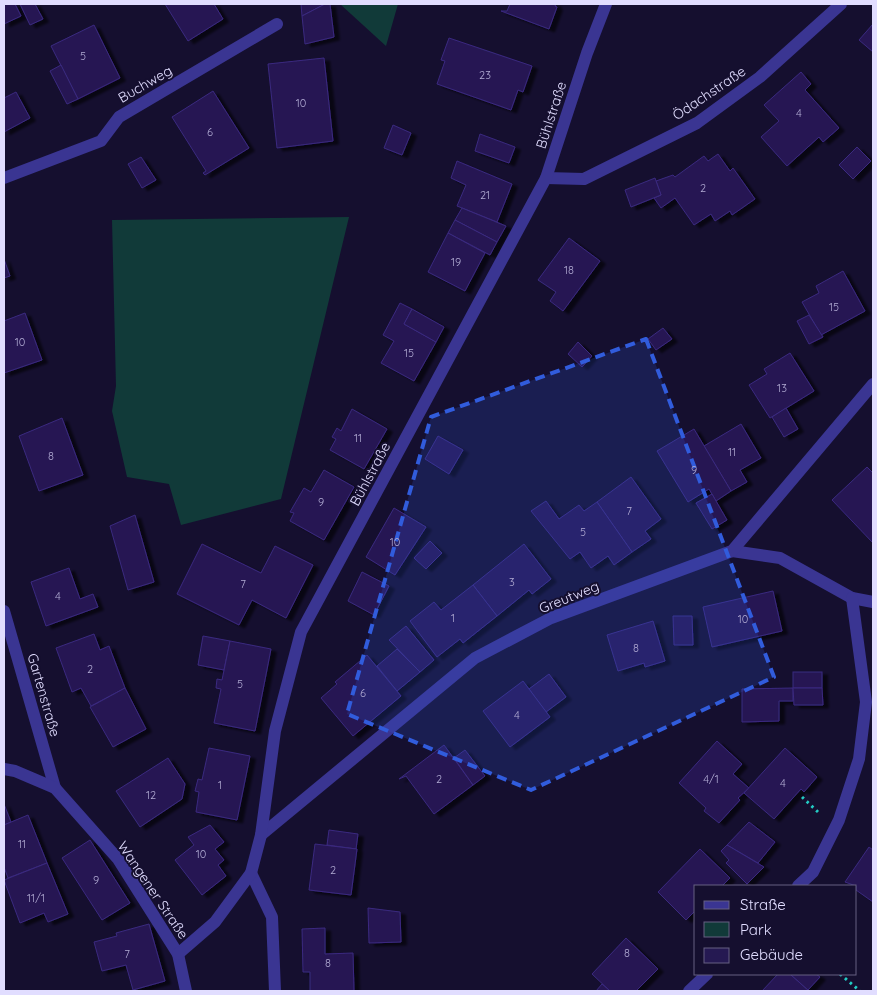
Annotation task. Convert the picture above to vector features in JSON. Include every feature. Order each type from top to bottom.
[{"type":"street","name":"Bühlstraße","points":[[178,954],[215,922],[251,873],[261,835],[275,731],[302,632],[546,178],[587,52],[606,4]]},
{"type":"street","name":"Ödachstraße","points":[[546,178],[584,179],[697,123],[760,77],[841,4]]},
{"type":"street","name":"Buchweg","points":[[4,178],[101,141],[119,116],[277,24]]},
{"type":"street","name":"Greutweg","points":[[261,835],[475,658],[551,618],[732,551],[873,384]]},
{"type":"street","points":[[732,551],[780,558],[852,598],[873,602]]},
{"type":"street","points":[[799,885],[813,872],[839,820],[859,758],[866,702],[852,598]]},
{"type":"street","name":"Gartenstraße","points":[[4,611],[54,788]]},
{"type":"street","name":"Wangener Straße","points":[[4,770],[15,772],[54,788],[118,859],[178,954],[186,991]]},
{"type":"street","points":[[251,873],[272,917],[275,991]]},
{"type":"street","points":[[689,991],[706,975]]},
{"type":"path","points":[[841,975],[860,991]]},
{"type":"highlighted area","points":[[646,339],[774,677],[531,790],[347,714],[431,417]]},
{"type":"green space","points":[[340,4],[398,4],[386,46]]},
{"type":"green space","points":[[349,217],[281,499],[181,525],[169,484],[127,477],[112,411],[116,386],[112,220]]},
{"type":"building","points":[[4,4],[15,4],[21,16],[4,24]]},
{"type":"building","points":[[20,4],[35,4],[43,19],[30,25]]},
{"type":"building","points":[[165,4],[214,4],[223,19],[188,41]]},
{"type":"building","points":[[301,4],[325,4],[302,16]]},
{"type":"building","points":[[325,4],[330,4],[334,37],[305,44],[302,16]]},
{"type":"building","points":[[510,4],[556,4],[555,6],[557,7],[549,29],[501,11],[507,11]]},
{"type":"building","points":[[873,24],[873,52],[859,40]]},
{"type":"building","points":[[94,25],[120,78],[78,99],[51,46]]},
{"type":"building","points":[[449,38],[532,66],[523,92],[518,90],[511,110],[437,84],[445,61],[441,60]]},
{"type":"building","points":[[324,58],[333,141],[277,148],[268,64]]},
{"type":"building","points":[[61,65],[78,99],[67,104],[50,71]]},
{"type":"building","points":[[801,72],[811,84],[805,90],[839,128],[823,142],[819,137],[787,166],[761,137],[779,121],[764,105]]},
{"type":"building","points":[[213,91],[249,148],[205,175],[203,173],[206,171],[172,117]]},
{"type":"building","points":[[16,92],[30,118],[4,132],[4,98]]},
{"type":"building","points":[[393,125],[411,133],[402,155],[384,148]]},
{"type":"building","points":[[480,134],[515,147],[509,163],[475,151]]},
{"type":"building","points":[[857,147],[871,161],[853,179],[839,165]]},
{"type":"building","points":[[718,154],[730,171],[733,168],[755,199],[732,215],[730,211],[715,221],[711,214],[694,225],[675,198],[661,208],[654,198],[661,195],[656,181],[673,175],[675,177],[704,156],[708,161]]},
{"type":"building","points":[[141,157],[156,180],[142,188],[128,164]]},
{"type":"building","points":[[457,161],[512,184],[497,222],[457,206],[466,185],[451,178]]},
{"type":"building","points":[[655,178],[661,195],[631,207],[625,190]]},
{"type":"building","points":[[462,208],[506,226],[497,242],[455,220]]},
{"type":"building","points":[[455,220],[497,242],[490,255],[448,233]]},
{"type":"building","points":[[448,233],[485,253],[465,291],[428,272]]},
{"type":"building","points":[[569,238],[600,261],[563,311],[550,301],[556,292],[538,280]]},
{"type":"building","points":[[4,259],[10,276],[4,278]]},
{"type":"building","points":[[843,271],[865,311],[821,335],[802,302],[819,293],[816,286]]},
{"type":"building","points":[[400,303],[412,309],[404,324],[436,342],[414,381],[381,363],[394,341],[383,335]]},
{"type":"building","points":[[412,309],[444,327],[436,342],[404,324]]},
{"type":"building","points":[[25,313],[42,360],[4,373],[4,321]]},
{"type":"building","points":[[809,315],[823,337],[809,344],[797,321]]},
{"type":"building","points":[[663,328],[672,339],[656,350],[648,339]]},
{"type":"building","points":[[578,342],[592,356],[582,367],[568,354]]},
{"type":"building","points":[[790,353],[814,391],[770,418],[749,385],[767,374],[764,369]]},
{"type":"building","points":[[786,408],[798,429],[784,437],[772,417]]},
{"type":"building","points":[[352,409],[387,429],[364,469],[330,450],[336,439],[332,437],[337,428],[341,431]]},
{"type":"building","points":[[62,418],[83,475],[39,491],[19,436]]},
{"type":"building","points":[[741,424],[761,458],[740,470],[747,482],[731,491],[704,446]]},
{"type":"building","points":[[694,429],[731,491],[716,501],[709,489],[688,502],[657,451]]},
{"type":"building","points":[[438,436],[463,450],[449,474],[425,459]]},
{"type":"building","points":[[867,467],[873,473],[873,543],[832,500]]},
{"type":"building","points":[[324,470],[354,487],[324,540],[290,521],[294,513],[290,512],[304,488],[311,492]]},
{"type":"building","points":[[631,477],[661,519],[645,531],[651,539],[632,552],[597,502]]},
{"type":"building","points":[[712,494],[727,520],[712,529],[696,503]]},
{"type":"building","points":[[546,501],[559,519],[579,505],[584,511],[597,502],[632,552],[614,565],[608,556],[591,568],[580,552],[570,559],[531,511]]},
{"type":"building","points":[[394,508],[426,527],[395,575],[366,557]]},
{"type":"building","points":[[135,515],[154,582],[128,590],[110,526]]},
{"type":"building","points":[[430,541],[442,553],[426,569],[414,558]]},
{"type":"building","points":[[202,544],[261,573],[275,546],[313,565],[286,618],[252,600],[239,625],[177,594]]},
{"type":"building","points":[[524,544],[551,579],[532,594],[529,590],[497,616],[473,585]]},
{"type":"building","points":[[69,568],[80,599],[93,594],[98,607],[46,626],[31,582]]},
{"type":"building","points":[[362,572],[389,586],[374,615],[348,601]]},
{"type":"building","points":[[473,585],[497,616],[463,643],[460,639],[437,657],[410,621],[434,602],[441,610]]},
{"type":"building","points":[[773,591],[782,631],[712,647],[703,607]]},
{"type":"building","points":[[673,616],[692,616],[693,645],[674,645]]},
{"type":"building","points":[[653,621],[665,661],[645,667],[644,663],[618,671],[607,635]]},
{"type":"building","points":[[406,626],[434,660],[420,672],[389,640]]},
{"type":"building","points":[[94,634],[100,650],[109,646],[125,688],[91,706],[81,688],[72,692],[56,648]]},
{"type":"building","points":[[203,636],[230,641],[224,670],[198,665]]},
{"type":"building","points":[[230,641],[271,649],[255,731],[214,723],[221,689],[216,688],[217,679],[222,680]]},
{"type":"building","points":[[397,649],[420,672],[397,691],[377,666]]},
{"type":"building","points":[[367,655],[401,696],[353,736],[321,698],[337,684],[335,682]]},
{"type":"building","points":[[793,672],[822,672],[822,688],[793,688]]},
{"type":"building","points":[[549,674],[566,697],[546,712],[529,689]]},
{"type":"building","points":[[523,681],[550,717],[510,747],[483,711]]},
{"type":"building","points":[[125,688],[146,729],[113,747],[90,707]]},
{"type":"building","points":[[793,688],[793,701],[779,701],[779,721],[742,722],[742,689]]},
{"type":"building","points":[[793,688],[822,688],[823,705],[794,705]]},
{"type":"building","points":[[717,741],[742,764],[733,774],[749,788],[738,798],[740,800],[719,823],[704,811],[706,808],[679,783]]},
{"type":"building","points":[[444,745],[473,785],[434,814],[406,776],[399,779]]},
{"type":"building","points":[[209,748],[250,756],[237,820],[196,812],[199,792],[195,791],[198,779],[202,780]]},
{"type":"building","points":[[785,748],[817,777],[804,792],[801,789],[774,819],[744,793]]},
{"type":"building","points":[[465,750],[485,776],[473,785],[454,758]]},
{"type":"building","points":[[168,758],[185,784],[182,799],[140,827],[116,791]]},
{"type":"building","points":[[4,804],[11,822],[4,825]]},
{"type":"building","points":[[28,815],[47,863],[8,878],[4,867],[4,825]]},
{"type":"building","points":[[749,822],[775,842],[758,863],[727,845]]},
{"type":"building","points":[[210,825],[224,842],[215,849],[224,860],[218,865],[226,876],[202,895],[175,860],[194,845],[188,837]]},
{"type":"building","points":[[329,830],[358,834],[356,849],[327,845]]},
{"type":"building","points":[[90,840],[130,903],[102,920],[62,858]]},
{"type":"building","points":[[315,844],[357,849],[351,895],[309,890]]},
{"type":"building","points":[[727,845],[764,867],[747,884],[726,863],[729,860],[721,851]]},
{"type":"building","points":[[869,847],[873,850],[873,902],[857,891],[857,885],[845,882]]},
{"type":"building","points":[[700,849],[730,878],[723,885],[694,885],[694,912],[686,920],[658,892]]},
{"type":"building","points":[[47,863],[68,914],[48,922],[44,913],[20,923],[4,880]]},
{"type":"building","points":[[368,908],[400,912],[401,942],[369,943]]},
{"type":"building","points":[[149,924],[165,981],[133,990],[126,965],[102,971],[94,942],[117,936],[116,933]]},
{"type":"building","points":[[325,928],[325,954],[353,953],[354,991],[310,991],[310,972],[303,972],[302,929]]},
{"type":"building","points":[[626,938],[658,969],[636,991],[610,991],[592,974]]},
{"type":"building","points":[[777,975],[791,975],[809,991],[762,991]]},
{"type":"building","points":[[791,975],[817,975],[820,977],[808,990]]},
{"type":"building","points":[[602,984],[610,991],[596,991]]}]
